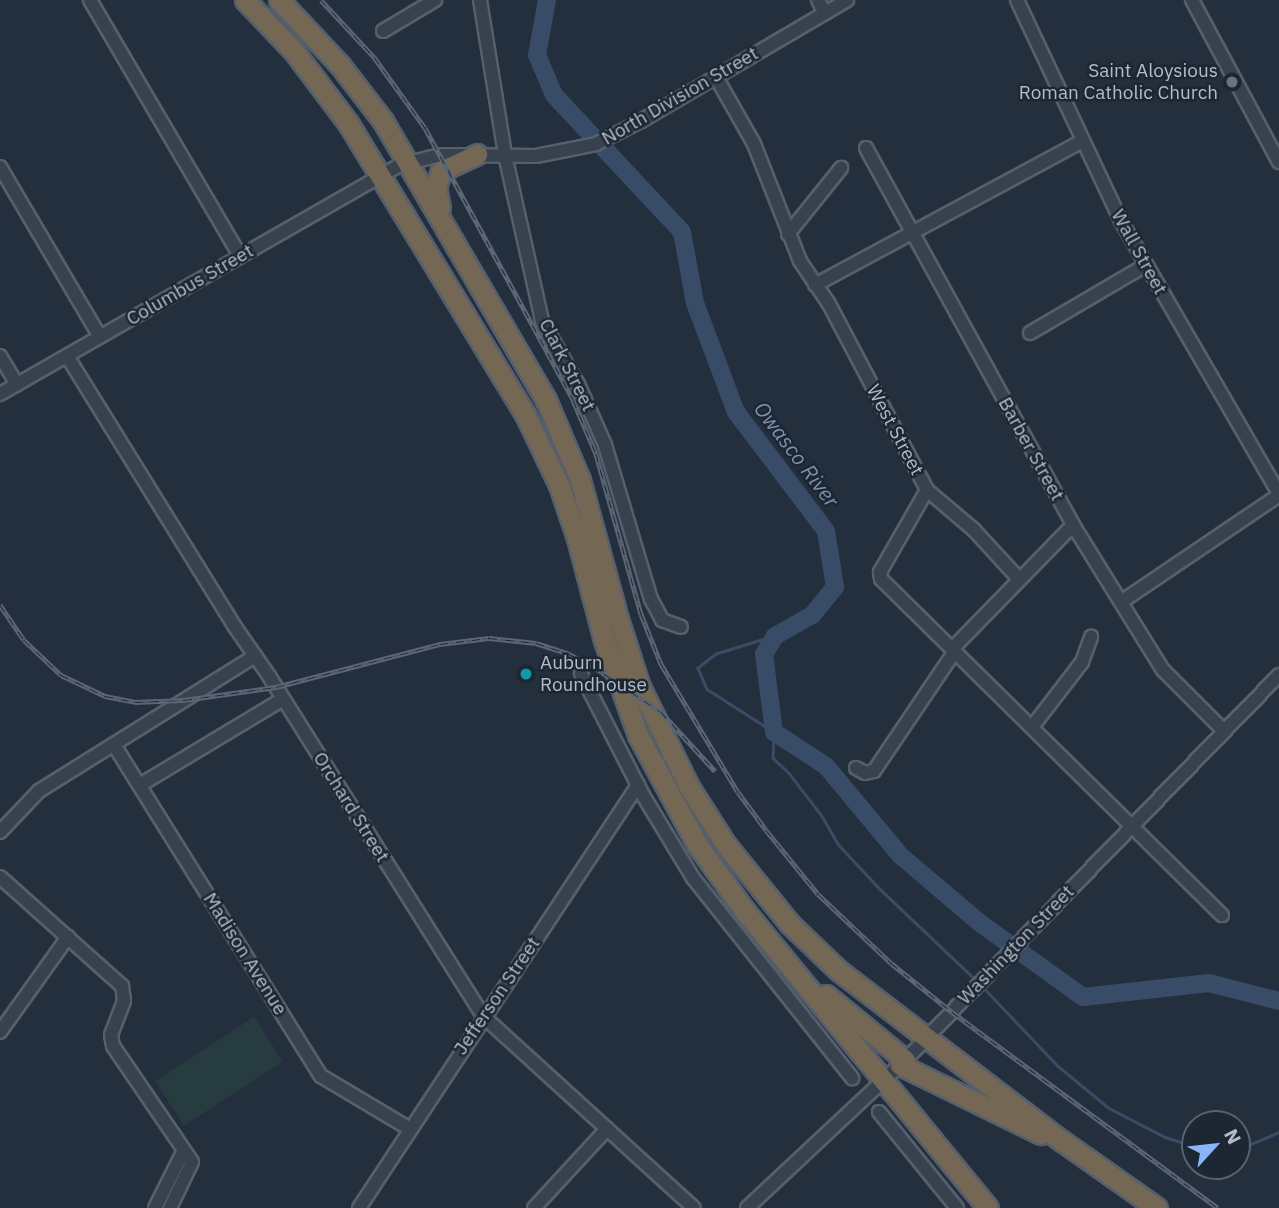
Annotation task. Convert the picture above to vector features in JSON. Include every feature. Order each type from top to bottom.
[{"type":"highway","points":[[245,0],[307,67],[348,123],[504,377],[543,449],[577,538],[618,682],[638,735],[665,790],[714,870],[988,1208]]},
{"type":"highway","points":[[279,0],[340,65],[409,161],[518,348],[563,436],[591,514],[618,619],[640,687],[665,742],[702,810],[744,870],[790,924],[838,970],[1062,1141],[1157,1208]]},
{"type":"highway","points":[[446,225],[437,194],[438,177],[446,166],[477,154]]},
{"type":"highway","points":[[802,978],[902,1063],[1022,1126],[1062,1141]]},
{"type":"street","points":[[90,0],[240,256]]},
{"type":"street","points":[[383,31],[435,0]]},
{"type":"street","name":"Clark Street","points":[[480,0],[505,155],[542,321],[578,384],[605,445],[647,589],[657,613],[664,622],[681,627]]},
{"type":"street","points":[[818,0],[825,13]]},
{"type":"street","name":"North Division Street","points":[[380,176],[409,161],[435,156],[548,155],[596,144],[641,121],[847,0]]},
{"type":"street","name":"Wall Street","points":[[1017,0],[1082,141],[1146,265],[1279,494]]},
{"type":"street","points":[[1192,0],[1279,162]]},
{"type":"street","name":"West Street","points":[[716,77],[754,144],[788,234],[815,285],[829,304],[927,490],[880,572],[881,579],[1222,915]]},
{"type":"street","points":[[815,285],[1082,141]]},
{"type":"street","name":"Barber Street","points":[[866,148],[1073,525],[1163,670],[1224,731]]},
{"type":"street","points":[[0,167],[100,337]]},
{"type":"street","points":[[788,234],[841,167]]},
{"type":"street","name":"Columbus Street","points":[[0,394],[380,176]]},
{"type":"street","points":[[1030,333],[1146,265]]},
{"type":"street","points":[[0,356],[17,384]]},
{"type":"street","name":"Orchard Street","points":[[67,356],[483,1016],[694,1208]]},
{"type":"street","points":[[927,490],[974,530],[1019,579]]},
{"type":"street","points":[[1121,602],[1279,494]]},
{"type":"street","points":[[856,768],[869,773],[874,771],[954,650],[1073,525]]},
{"type":"street","points":[[1032,727],[1082,662],[1091,637]]},
{"type":"street","points":[[0,832],[38,791],[255,656]]},
{"type":"street","points":[[581,674],[638,785],[693,877],[852,1078]]},
{"type":"street","name":"Washington Street","points":[[747,1208],[902,1063],[1279,675]]},
{"type":"street","points":[[140,785],[283,699]]},
{"type":"street","name":"Madison Avenue","points":[[114,745],[321,1076],[410,1129]]},
{"type":"street","name":"Jefferson Street","points":[[359,1208],[483,1016],[638,785]]},
{"type":"street","points":[[0,877],[122,986],[124,1001],[111,1035],[113,1046],[183,1152],[191,1159],[170,1208]]},
{"type":"street","points":[[0,1032],[68,937]]},
{"type":"street","points":[[879,1112],[957,1208]]},
{"type":"street","points":[[534,1208],[607,1129]]},
{"type":"street","points":[[155,1208],[183,1152]]},
{"type":"green space","points":[[254,1017],[283,1061],[184,1126],[155,1081]]},
{"type":"waterway","name":"Owasco River","points":[[547,0],[537,55],[554,95],[682,232],[695,303],[736,412],[826,531],[835,587],[812,615],[775,636],[764,654],[774,732],[826,766],[901,856],[980,923],[1083,997],[1209,983],[1279,1001]]},
{"type":"waterway","points":[[775,636],[716,654],[698,668],[707,689],[774,732],[773,758],[789,773],[822,816],[838,844],[880,889],[976,980]]},
{"type":"waterway","points":[[983,987],[1058,1066],[1109,1108],[1165,1137],[1181,1142]]},
{"type":"waterway","points":[[1251,1144],[1279,1132]]},
{"type":"railway","points":[[321,0],[374,57],[425,128],[573,400],[596,454],[641,614],[661,664],[738,792],[766,830],[818,894],[891,963],[952,1012],[1218,1208]]},
{"type":"railway","points":[[0,605],[24,640],[61,675],[105,696],[135,702],[184,700],[276,687],[440,644],[489,638],[536,643],[567,653],[591,665],[661,712],[715,771]]},
{"type":"place","name":"Saint Aloysious Roman Catholic Church","points":[[1232,82]]},
{"type":"place","name":"Auburn Roundhouse","points":[[526,674]]}]
